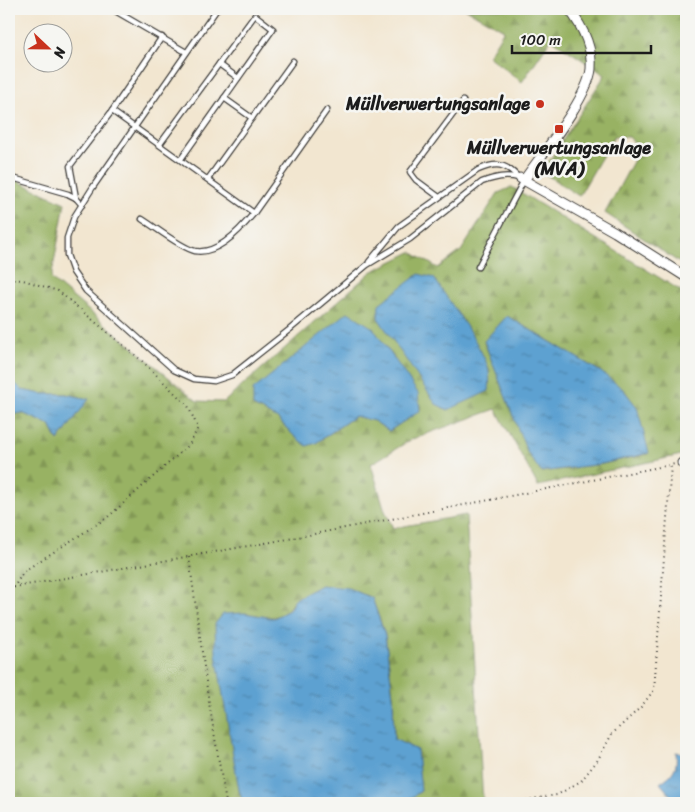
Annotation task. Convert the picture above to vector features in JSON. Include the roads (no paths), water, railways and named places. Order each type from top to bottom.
[{"type":"street","points":[[569,9],[580,23],[589,45],[591,68],[584,91],[522,179],[615,232],[686,277]]},
{"type":"street","points":[[679,9],[686,11]]},
{"type":"lane","points":[[112,9],[186,52]]},
{"type":"lane","points":[[217,9],[74,217],[67,238],[67,255],[72,272],[86,291],[174,370],[194,379],[214,381],[232,375],[366,265],[410,239],[482,182],[506,175],[522,179]]},
{"type":"lane","points":[[160,144],[254,15],[273,29],[181,159]]},
{"type":"lane","points":[[76,198],[70,166],[112,111],[162,37]]},
{"type":"lane","points":[[208,180],[293,61]]},
{"type":"lane","points":[[219,64],[238,78]]},
{"type":"lane","points":[[224,98],[252,118]]},
{"type":"lane","points":[[439,198],[416,180],[410,172],[463,101]]},
{"type":"lane","points":[[142,218],[195,251],[208,250],[221,244],[240,230],[254,213],[327,110]]},
{"type":"lane","points":[[112,111],[254,213]]},
{"type":"lane","points":[[366,265],[399,226],[478,170],[488,165],[509,168],[522,179]]},
{"type":"lane","points":[[9,177],[68,194],[76,198],[82,205]]},
{"type":"lane","points":[[478,267],[522,179]]},
{"type":"water","points":[[419,274],[434,278],[476,342],[489,371],[489,391],[448,410],[436,404],[378,318],[379,304]]},
{"type":"water","points":[[348,312],[373,328],[418,393],[420,411],[389,431],[374,421],[355,416],[316,443],[307,446],[295,437],[278,419],[253,406],[253,390]]},
{"type":"water","points":[[507,316],[601,372],[623,389],[637,407],[649,453],[602,464],[541,472],[527,452],[484,341]]},
{"type":"water","points":[[9,367],[10,378],[22,390],[42,394],[66,394],[89,399],[58,441],[50,425],[22,413],[9,415]]},
{"type":"water","points":[[321,585],[348,588],[372,598],[385,635],[393,695],[394,739],[417,750],[421,791],[403,803],[243,803],[239,790],[216,654],[215,624],[223,614],[244,613],[274,618],[289,610],[295,599]]},
{"type":"water","points":[[676,752],[686,754],[686,803],[677,803],[660,783],[674,771]]},
{"type":"place","name":"Müllverwertungsanlage","points":[[540,104]]},
{"type":"place","name":"Müllverwertungsanlage (MVA)","points":[[559,129]]}]
